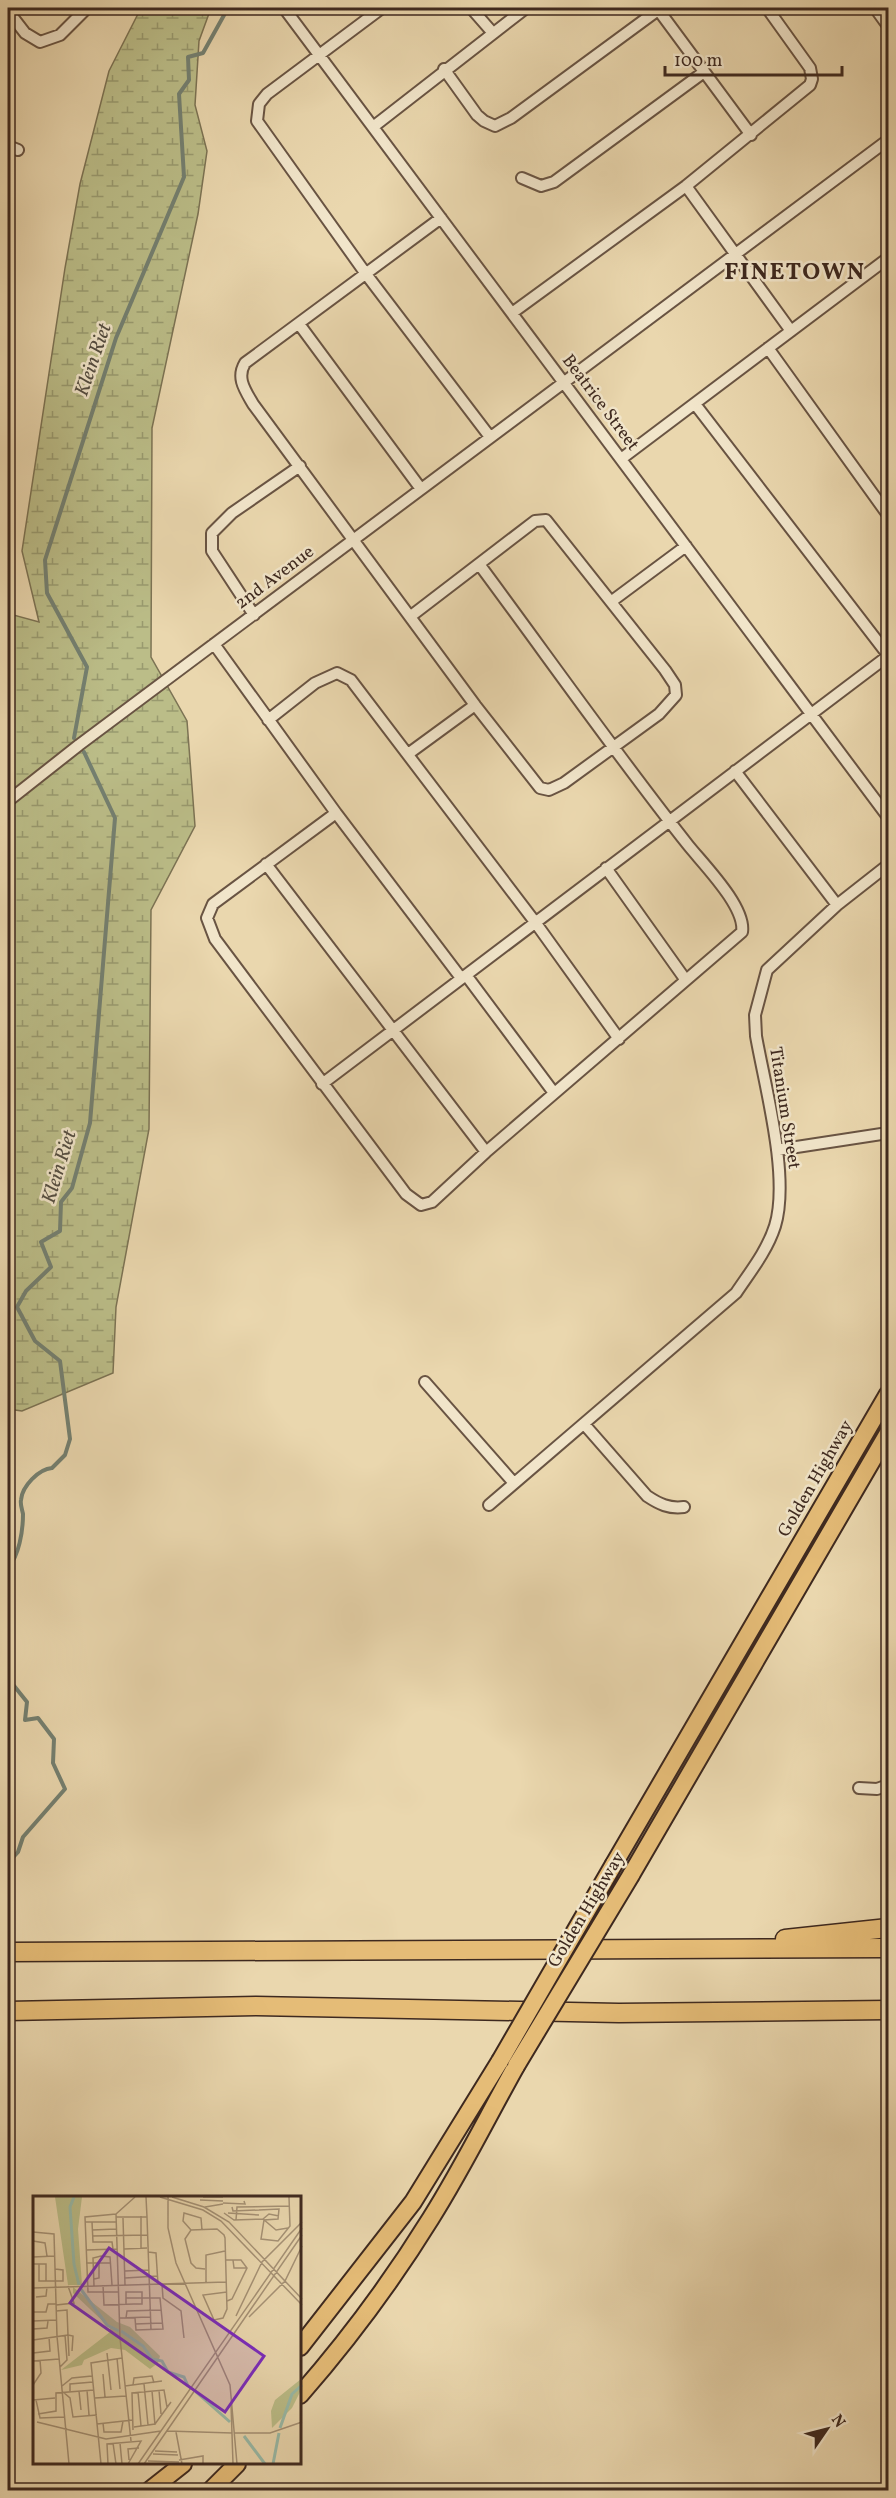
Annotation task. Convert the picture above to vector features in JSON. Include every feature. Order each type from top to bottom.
[{"type":"highway","points":[[682,1951],[888,1928]]},
{"type":"highway","points":[[8,1952],[682,1951],[888,1948]]},
{"type":"highway","points":[[8,2011],[256,2006],[619,2013],[888,2010]]},
{"type":"highway","points":[[701,2011],[888,2018]]},
{"type":"main road","name":"Golden Highway","points":[[302,2393],[382,2293],[420,2236],[508,2063],[614,1864],[888,1394]]},
{"type":"main road","name":"Golden Highway","points":[[302,2344],[413,2202],[508,2063],[631,1875],[888,1433]]},
{"type":"main road","points":[[150,2490],[181,2465]]},
{"type":"main road","points":[[210,2490],[235,2465]]},
{"type":"street","points":[[8,11],[25,33],[40,42],[60,35],[87,8]]},
{"type":"street","name":"Beatrice Street","points":[[284,8],[886,810]]},
{"type":"street","points":[[382,8],[267,94],[259,104],[256,121],[366,274],[490,437]]},
{"type":"street","points":[[471,8],[492,32]]},
{"type":"street","points":[[373,127],[444,69],[526,8]]},
{"type":"street","points":[[512,313],[686,186],[804,93],[812,79],[806,61],[767,8]]},
{"type":"street","points":[[875,8],[888,26]]},
{"type":"street","points":[[444,69],[477,114],[484,121],[495,126],[511,118],[658,9],[751,135]]},
{"type":"street","points":[[522,178],[541,186],[554,182],[704,72]]},
{"type":"street","name":"2nd Avenue","points":[[8,801],[888,140]]},
{"type":"street","points":[[686,186],[791,331]]},
{"type":"street","points":[[411,616],[535,521],[546,520],[672,679],[676,689],[671,704],[564,783],[545,790],[535,783],[253,404],[242,384],[241,370],[245,363],[441,218]]},
{"type":"street","points":[[621,459],[888,258]]},
{"type":"street","points":[[299,324],[421,489]]},
{"type":"street","points":[[768,348],[888,515]]},
{"type":"street","points":[[322,1084],[888,655],[695,404]]},
{"type":"street","points":[[254,615],[212,551],[212,533],[232,513],[300,466]]},
{"type":"street","points":[[612,601],[686,546]]},
{"type":"street","points":[[336,813],[213,904],[207,918],[209,927],[322,1084],[416,1203],[422,1205],[432,1202],[486,1152],[619,1039],[685,979],[739,937],[743,925],[737,908],[669,821],[479,564]]},
{"type":"street","points":[[214,645],[336,813],[554,1093]]},
{"type":"street","points":[[267,720],[315,683],[338,673],[351,680],[535,922],[619,1039]]},
{"type":"street","points":[[408,754],[475,705]]},
{"type":"street","points":[[735,771],[837,905]]},
{"type":"street","points":[[266,864],[391,1031],[486,1152]]},
{"type":"street","name":"Titanium Street","points":[[489,1505],[735,1293],[760,1256],[775,1226],[780,1176],[756,1036],[754,1015],[759,994],[767,970],[837,905],[888,865]]},
{"type":"street","points":[[606,868],[685,979]]},
{"type":"street","points":[[777,1150],[888,1133]]},
{"type":"street","points":[[425,1382],[513,1482]]},
{"type":"street","points":[[584,1424],[647,1496],[660,1504],[675,1508],[684,1507]]},
{"type":"street","points":[[860,1788],[878,1789],[888,1785]]},
{"type":"green space","points":[[141,8],[211,8],[199,41],[195,105],[207,151],[198,214],[152,428],[151,657],[187,721],[195,826],[151,910],[149,1129],[116,1307],[113,1373],[22,1411],[8,1409],[8,616],[10,614],[39,622],[22,551],[65,268],[80,184],[109,71]]},
{"type":"waterway","name":"Klein Riet","points":[[74,738],[87,667],[47,593],[45,560],[116,338],[184,177],[179,94],[189,80],[188,57],[203,53],[228,8]]},
{"type":"waterway","name":"Klein Riet","points":[[8,1568],[20,1543],[23,1514],[21,1502],[24,1489],[37,1475],[52,1468],[65,1455],[70,1439],[60,1361],[35,1341],[17,1307],[26,1291],[51,1267],[41,1242],[60,1231],[61,1202],[72,1188],[90,1123],[115,818],[84,752]]},
{"type":"waterway","name":"Klein Riet","points":[[8,1672],[11,1682],[27,1702],[25,1720],[38,1718],[54,1739],[53,1763],[65,1789],[23,1837],[18,1852],[8,1863]]},
{"type":"district","name":"FINETOWN","points":[[795,273]]}]
